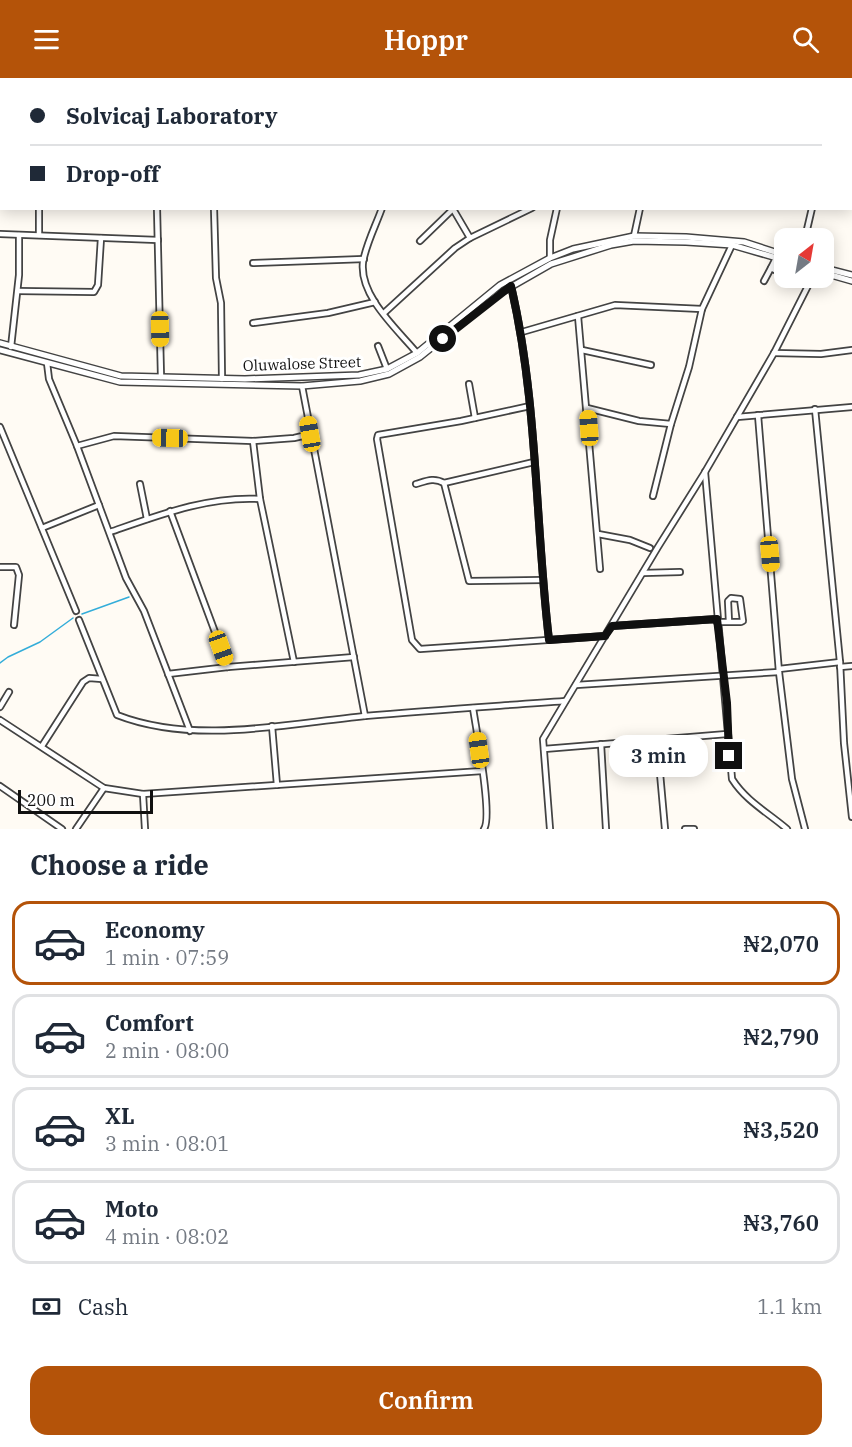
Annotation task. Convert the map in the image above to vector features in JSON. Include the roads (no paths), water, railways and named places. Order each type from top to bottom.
[{"type":"street","points":[[39,210],[39,235]]},
{"type":"street","points":[[157,210],[161,377]]},
{"type":"street","points":[[214,210],[216,279],[221,303],[222,379]]},
{"type":"street","points":[[381,210],[364,259],[365,282],[375,302],[417,353]]},
{"type":"street","points":[[420,241],[452,210]]},
{"type":"street","points":[[454,210],[470,238]]},
{"type":"street","points":[[384,313],[423,276],[470,238],[528,210]]},
{"type":"street","points":[[550,258],[550,240],[557,210]]},
{"type":"street","points":[[634,236],[640,210]]},
{"type":"street","points":[[807,228],[812,210]]},
{"type":"street","points":[[0,234],[158,240]]},
{"type":"street","points":[[11,347],[18,291],[19,235]]},
{"type":"street","name":"Oluwalose Street","points":[[0,350],[120,382],[359,375],[387,369],[417,353],[493,291],[550,258],[573,249],[634,236],[732,240],[774,251]]},
{"type":"street","points":[[18,291],[94,292],[98,285],[101,238]]},
{"type":"street","name":"Oluwalose Street","points":[[0,343],[121,376],[302,386],[360,381],[389,374],[420,357],[511,286],[551,264],[610,245],[644,241],[732,245],[774,257]]},
{"type":"street","points":[[653,496],[671,424],[689,368],[702,309],[732,245]]},
{"type":"street","points":[[252,263],[364,259]]},
{"type":"street","points":[[764,281],[774,262]]},
{"type":"street","points":[[834,270],[852,275]]},
{"type":"street","points":[[834,276],[852,281]]},
{"type":"street","points":[[511,286],[522,332],[530,406],[542,580],[549,640]]},
{"type":"street","points":[[550,829],[543,740],[705,472],[774,353],[807,288]]},
{"type":"street","points":[[253,323],[328,313],[375,302]]},
{"type":"street","points":[[522,332],[615,305],[702,309]]},
{"type":"street","points":[[578,316],[600,569]]},
{"type":"street","points":[[378,346],[387,369]]},
{"type":"street","points":[[582,350],[651,365]]},
{"type":"street","points":[[774,353],[821,354],[852,350]]},
{"type":"street","points":[[47,363],[49,379],[77,446],[126,578],[144,611],[190,731]]},
{"type":"street","points":[[469,384],[475,418]]},
{"type":"street","points":[[302,386],[366,716]]},
{"type":"street","points":[[530,406],[378,435],[412,640],[420,649],[605,636]]},
{"type":"street","points":[[737,417],[852,407]]},
{"type":"street","points":[[587,408],[639,421],[671,424]]},
{"type":"street","points":[[815,410],[840,664],[844,743],[852,817]]},
{"type":"street","points":[[758,415],[779,670],[792,779],[805,829]]},
{"type":"street","points":[[0,427],[76,611]]},
{"type":"street","points":[[77,446],[114,436],[253,441],[294,438],[310,434]]},
{"type":"street","points":[[253,441],[260,500],[294,662]]},
{"type":"street","points":[[444,483],[534,462]]},
{"type":"street","points":[[705,472],[732,779],[745,797],[764,809],[787,829]]},
{"type":"street","points":[[416,484],[438,479],[444,483],[469,581],[542,580]]},
{"type":"street","points":[[140,484],[147,519]]},
{"type":"street","points":[[110,532],[170,511],[230,499],[260,500]]},
{"type":"street","points":[[42,528],[99,505]]},
{"type":"street","points":[[170,511],[228,667]]},
{"type":"street","points":[[598,534],[630,540],[650,548]]},
{"type":"street","points":[[0,567],[16,567],[19,575],[14,626]]},
{"type":"street","points":[[643,573],[680,572]]},
{"type":"street","points":[[612,626],[717,620],[729,622],[743,621],[740,599],[731,598],[728,601],[729,622]]},
{"type":"street","points":[[79,620],[117,715],[155,726],[190,731],[565,701]]},
{"type":"street","points":[[168,674],[354,657]]},
{"type":"street","points":[[576,686],[724,676],[840,664],[852,666]]},
{"type":"street","points":[[42,746],[83,682],[88,678],[102,679]]},
{"type":"street","points":[[0,707],[9,692]]},
{"type":"street","points":[[473,708],[488,816],[484,829]]},
{"type":"street","points":[[0,720],[104,788],[143,794],[482,771]]},
{"type":"street","points":[[272,726],[277,785]]},
{"type":"street","points":[[544,749],[727,734]]},
{"type":"street","points":[[657,740],[665,829]]},
{"type":"street","points":[[601,744],[606,829]]},
{"type":"street","points":[[0,786],[62,829]]},
{"type":"street","points":[[76,829],[104,788]]},
{"type":"street","points":[[143,794],[145,829]]},
{"type":"street","points":[[685,829],[694,829]]},
{"type":"waterway","points":[[82,614],[129,597]]},
{"type":"waterway","points":[[0,663],[40,642],[73,618]]}]
